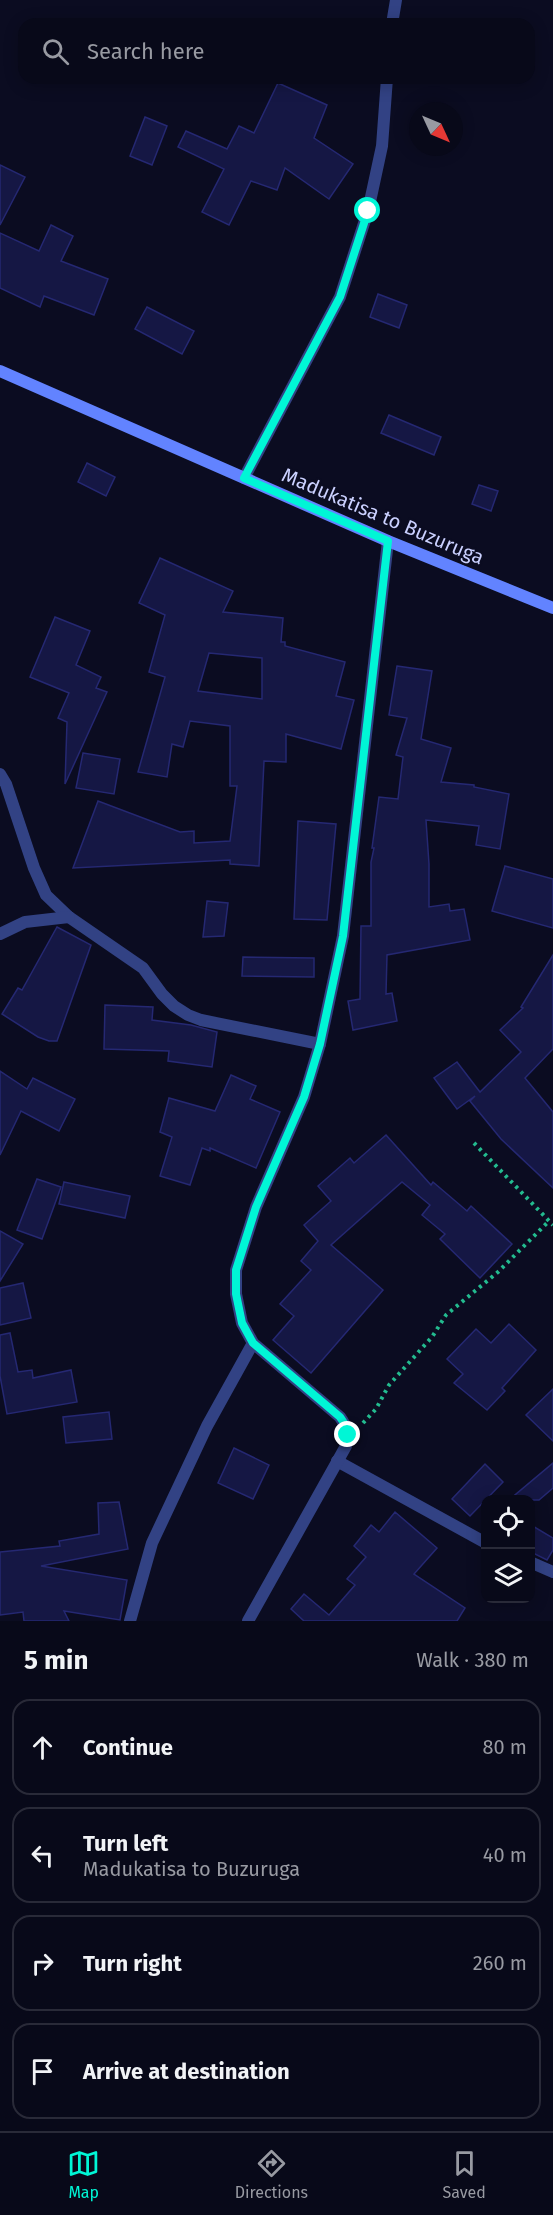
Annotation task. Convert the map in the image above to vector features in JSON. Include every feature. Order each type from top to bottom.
[{"type":"main road","name":"Madukatisa to Buzuruga","points":[[0,371],[388,541],[553,608]]},
{"type":"street","points":[[394,18],[396,0]]},
{"type":"street","points":[[244,478],[340,297],[368,211],[382,146],[387,84]]},
{"type":"street","points":[[248,1621],[346,1446],[348,1435],[346,1426],[340,1417],[253,1343],[242,1323],[236,1294],[236,1270],[256,1207],[304,1097],[320,1044],[343,936],[388,541]]},
{"type":"street","points":[[0,774],[6,784],[34,868],[46,895],[69,917],[142,968],[162,994],[188,1015],[320,1044]]},
{"type":"street","points":[[0,934],[25,922],[69,917]]},
{"type":"street","points":[[130,1621],[152,1543],[207,1425],[253,1343]]},
{"type":"street","points":[[337,1461],[481,1540]]},
{"type":"street","points":[[535,1564],[553,1572]]},
{"type":"path","points":[[348,1435],[366,1421],[376,1409],[389,1386],[432,1337],[446,1316],[551,1223],[474,1143]]},
{"type":"building","points":[[278,84],[280,84],[327,105],[314,138],[353,164],[329,199],[285,168],[277,190],[251,181],[229,225],[202,212],[224,169],[178,147],[186,131],[227,149],[239,126],[254,133]]},
{"type":"building","points":[[145,117],[167,126],[152,165],[130,156]]},
{"type":"building","points":[[0,165],[25,177],[0,225]]},
{"type":"building","points":[[51,225],[73,236],[61,261],[108,279],[94,315],[44,296],[40,307],[0,288],[0,233],[39,251]]},
{"type":"building","points":[[378,294],[407,305],[399,328],[370,317]]},
{"type":"building","points":[[147,307],[194,331],[182,354],[135,329]]},
{"type":"building","points":[[389,415],[441,437],[434,455],[381,433]]},
{"type":"building","points":[[87,463],[115,477],[106,496],[78,482]]},
{"type":"building","points":[[479,485],[498,491],[491,511],[472,504]]},
{"type":"building","points":[[160,558],[233,591],[223,612],[283,618],[281,642],[285,642],[285,646],[345,662],[336,696],[354,700],[341,749],[286,734],[286,762],[264,761],[259,866],[230,864],[230,860],[73,868],[98,801],[180,832],[194,831],[194,843],[230,841],[237,786],[230,786],[230,726],[190,721],[183,747],[172,744],[167,777],[138,772],[165,677],[149,672],[165,615],[139,603]],"holes":[[[209,653],[262,658],[262,699],[198,691]]]},
{"type":"building","points":[[55,617],[90,631],[76,665],[101,677],[96,688],[107,692],[65,784],[67,722],[58,718],[69,693],[30,677]]},
{"type":"building","points":[[397,666],[432,671],[421,739],[451,748],[441,782],[474,785],[474,787],[509,794],[500,849],[476,845],[479,826],[426,820],[429,907],[449,904],[450,911],[464,909],[470,940],[387,955],[386,994],[392,993],[397,1021],[353,1030],[348,1001],[360,999],[361,926],[371,926],[371,862],[379,797],[398,799],[403,757],[396,755],[407,718],[389,715]]},
{"type":"building","points":[[83,753],[120,759],[114,794],[76,788]]},
{"type":"building","points":[[298,821],[336,824],[327,920],[294,919]]},
{"type":"building","points":[[505,866],[553,879],[553,928],[492,911]]},
{"type":"building","points":[[207,901],[228,903],[224,936],[203,937]]},
{"type":"building","points":[[57,927],[91,945],[57,1041],[49,1041],[38,1037],[2,1014],[18,988],[22,990]]},
{"type":"building","points":[[553,955],[553,1049],[525,1078],[553,1112],[553,1188],[501,1139],[470,1101],[475,1096],[457,1109],[434,1078],[457,1062],[480,1092],[521,1052],[500,1030],[523,1008],[521,1007]]},
{"type":"building","points":[[243,957],[314,958],[314,977],[242,976]]},
{"type":"building","points":[[105,1005],[153,1007],[152,1020],[191,1025],[217,1032],[212,1067],[168,1061],[169,1051],[104,1049]]},
{"type":"building","points":[[0,1071],[27,1089],[33,1078],[75,1099],[59,1131],[21,1111],[0,1155]]},
{"type":"building","points":[[231,1075],[256,1086],[250,1099],[280,1112],[256,1168],[210,1148],[210,1151],[202,1148],[190,1185],[160,1176],[172,1137],[160,1132],[169,1098],[215,1111]]},
{"type":"building","points":[[386,1135],[431,1185],[433,1182],[467,1211],[471,1206],[512,1244],[480,1278],[440,1239],[445,1234],[422,1215],[430,1205],[402,1182],[331,1245],[383,1290],[311,1373],[273,1340],[294,1316],[280,1304],[311,1270],[301,1261],[318,1241],[304,1225],[331,1201],[318,1186],[350,1158],[354,1163]]},
{"type":"building","points":[[37,1179],[61,1187],[42,1239],[17,1230]]},
{"type":"building","points":[[64,1182],[130,1196],[125,1218],[59,1204]]},
{"type":"building","points":[[0,1231],[23,1244],[0,1281]]},
{"type":"building","points":[[23,1283],[31,1318],[0,1325],[0,1288]]},
{"type":"building","points":[[509,1324],[536,1350],[502,1388],[505,1391],[487,1410],[454,1383],[463,1374],[447,1359],[476,1329],[491,1343]]},
{"type":"building","points":[[10,1333],[18,1372],[32,1370],[33,1378],[71,1370],[77,1402],[7,1414],[0,1376],[0,1335]]},
{"type":"building","points":[[553,1389],[553,1441],[526,1415]]},
{"type":"building","points":[[109,1412],[112,1439],[66,1443],[63,1417]]},
{"type":"building","points":[[234,1448],[269,1465],[253,1499],[218,1483]]},
{"type":"building","points":[[553,1463],[553,1488],[539,1500],[535,1500],[535,1495],[515,1495]]},
{"type":"building","points":[[485,1464],[503,1482],[490,1495],[481,1495],[481,1505],[470,1516],[452,1499]]},
{"type":"building","points":[[119,1502],[128,1549],[41,1566],[127,1580],[120,1620],[64,1611],[69,1621],[24,1621],[23,1612],[0,1615],[0,1552],[60,1546],[59,1541],[99,1534],[98,1503]]},
{"type":"building","points":[[395,1512],[437,1548],[414,1574],[465,1608],[457,1621],[304,1621],[291,1609],[304,1594],[329,1615],[355,1585],[347,1579],[366,1557],[354,1546],[371,1525],[379,1532]]},
{"type":"building","points":[[535,1527],[553,1538],[553,1550],[547,1560],[535,1554]]},
{"type":"route","points":[[348,1435],[346,1426],[340,1417],[253,1343],[242,1323],[236,1294],[236,1270],[256,1207],[304,1097],[320,1044],[343,936],[388,541],[244,478],[340,297],[368,211]]}]
